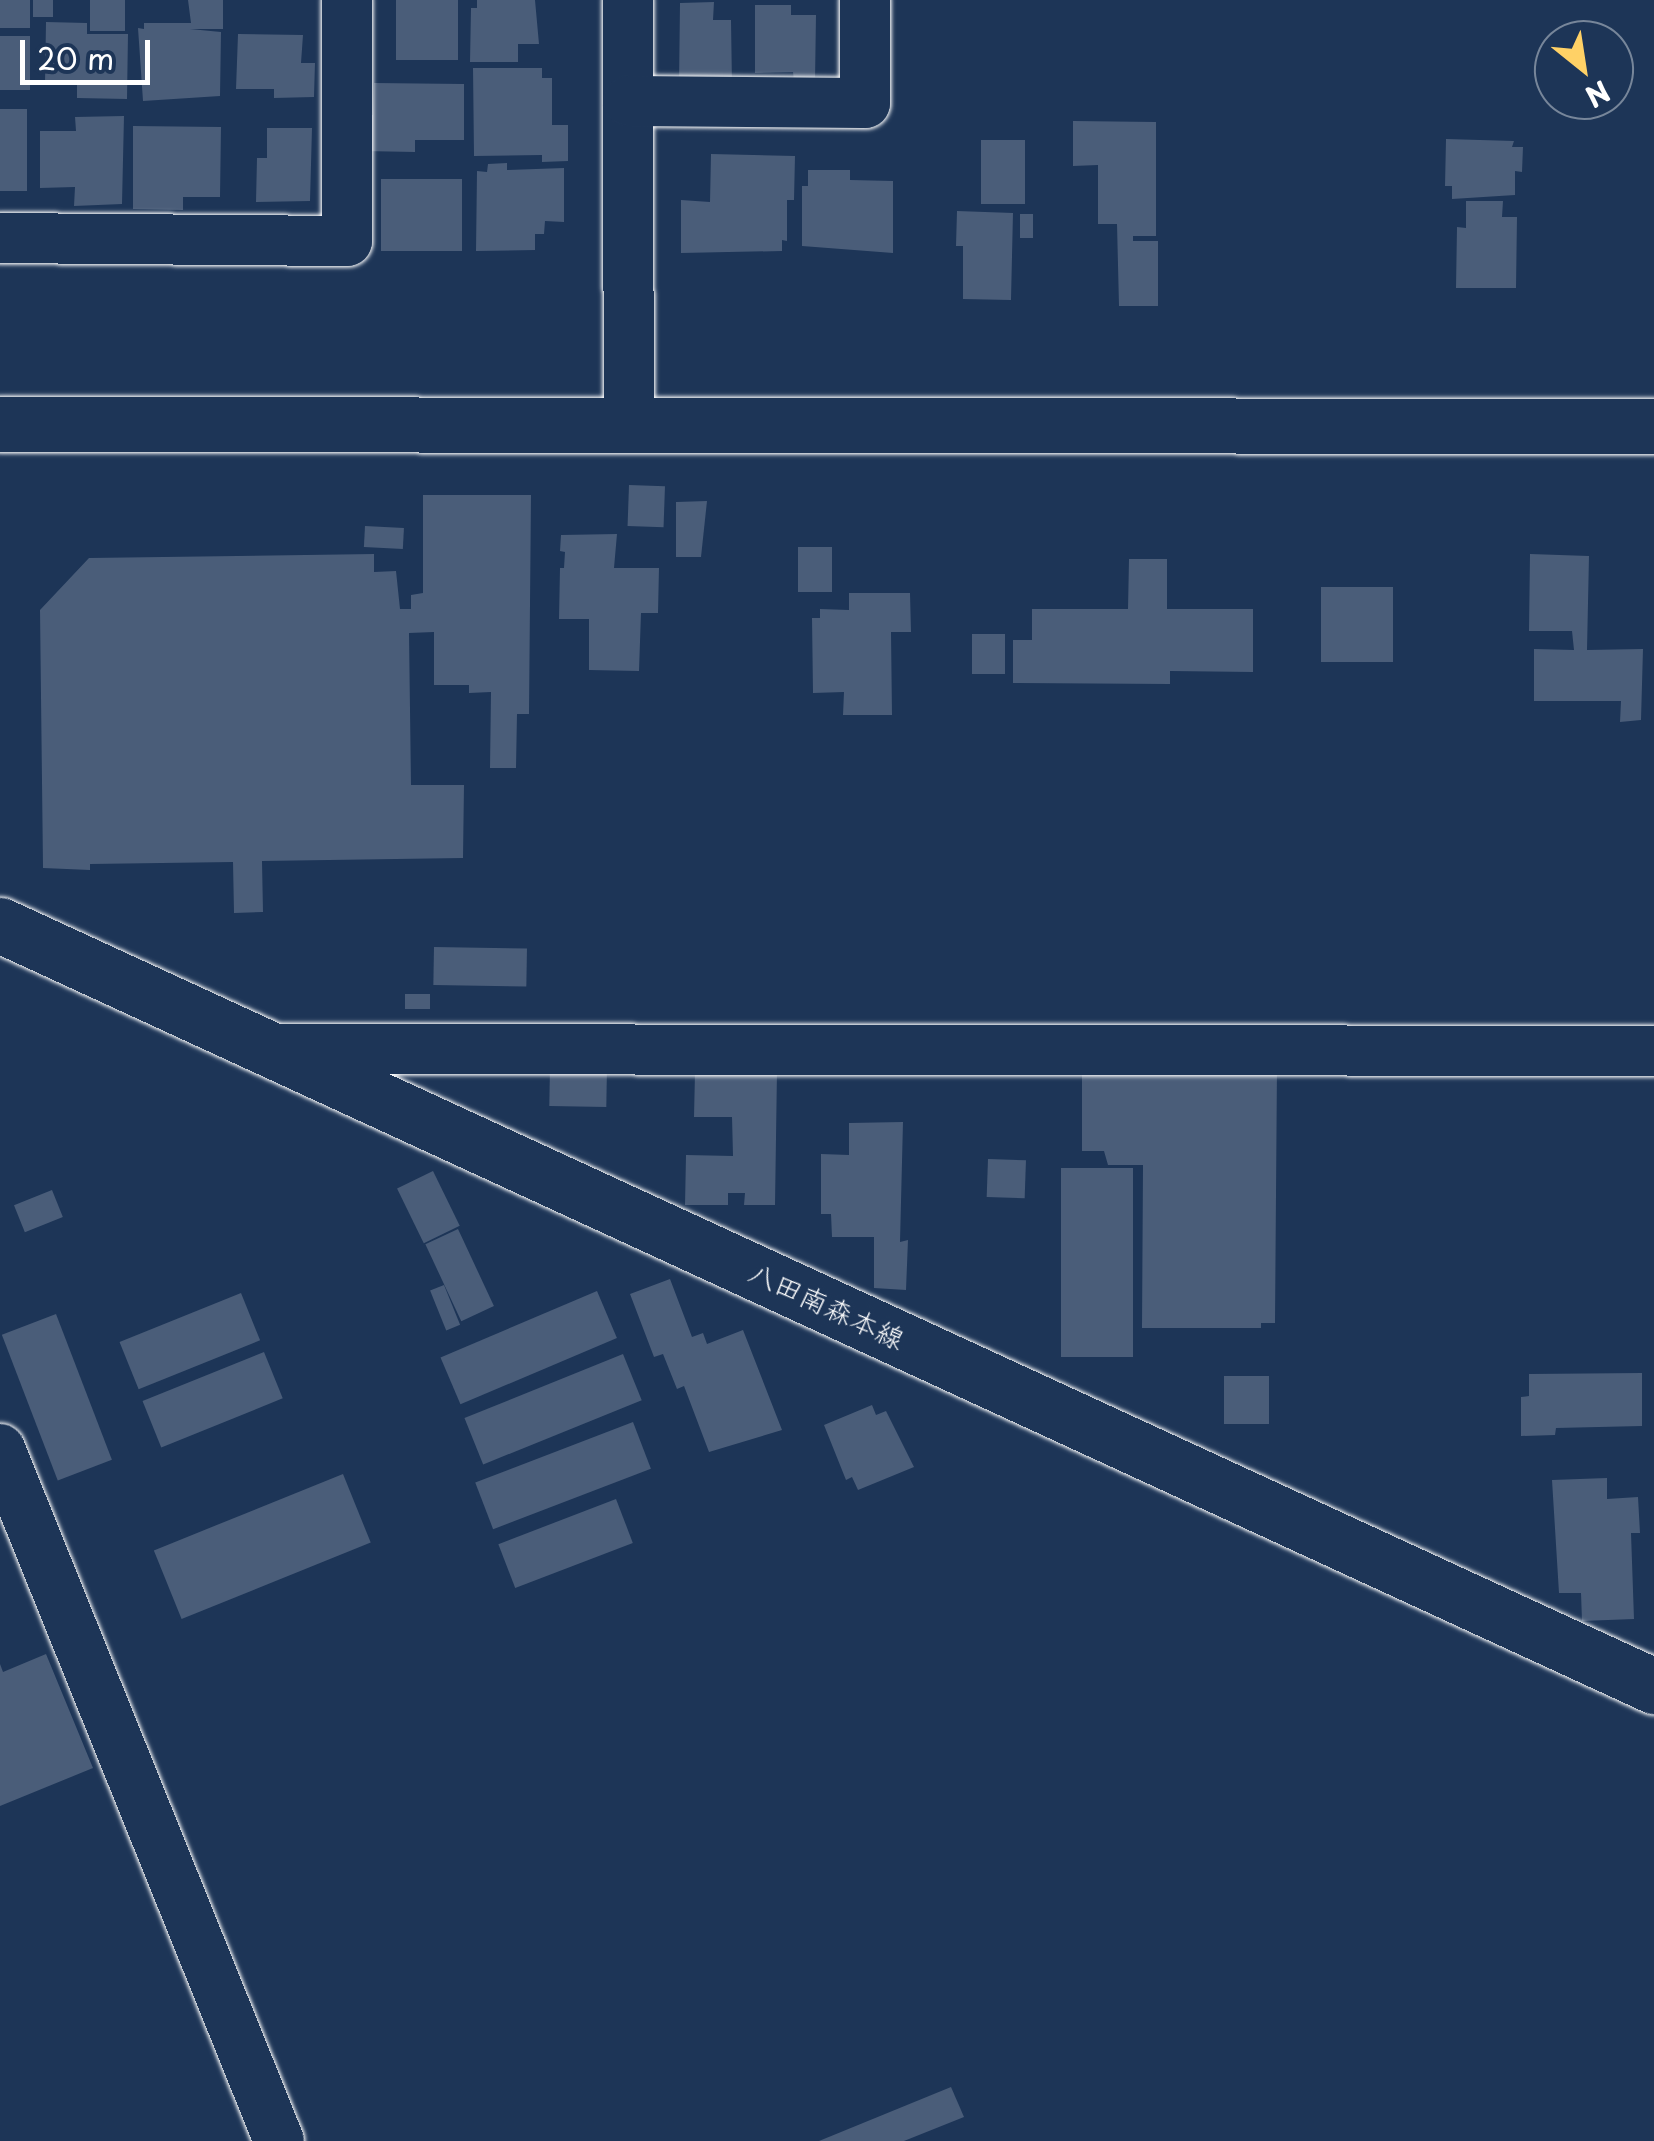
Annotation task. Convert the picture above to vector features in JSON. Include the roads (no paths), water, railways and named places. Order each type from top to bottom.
[{"type":"main road","points":[[0,424],[1654,426]]},
{"type":"main road","name":"八田南森本線","points":[[0,925],[1654,1686]]},
{"type":"street","points":[[0,238],[347,242],[347,0]]},
{"type":"street","points":[[628,0],[629,425]]},
{"type":"street","points":[[628,101],[865,103],[864,0]]},
{"type":"street","points":[[270,1049],[1654,1050]]},
{"type":"street","points":[[0,1449],[279,2141]]}]
